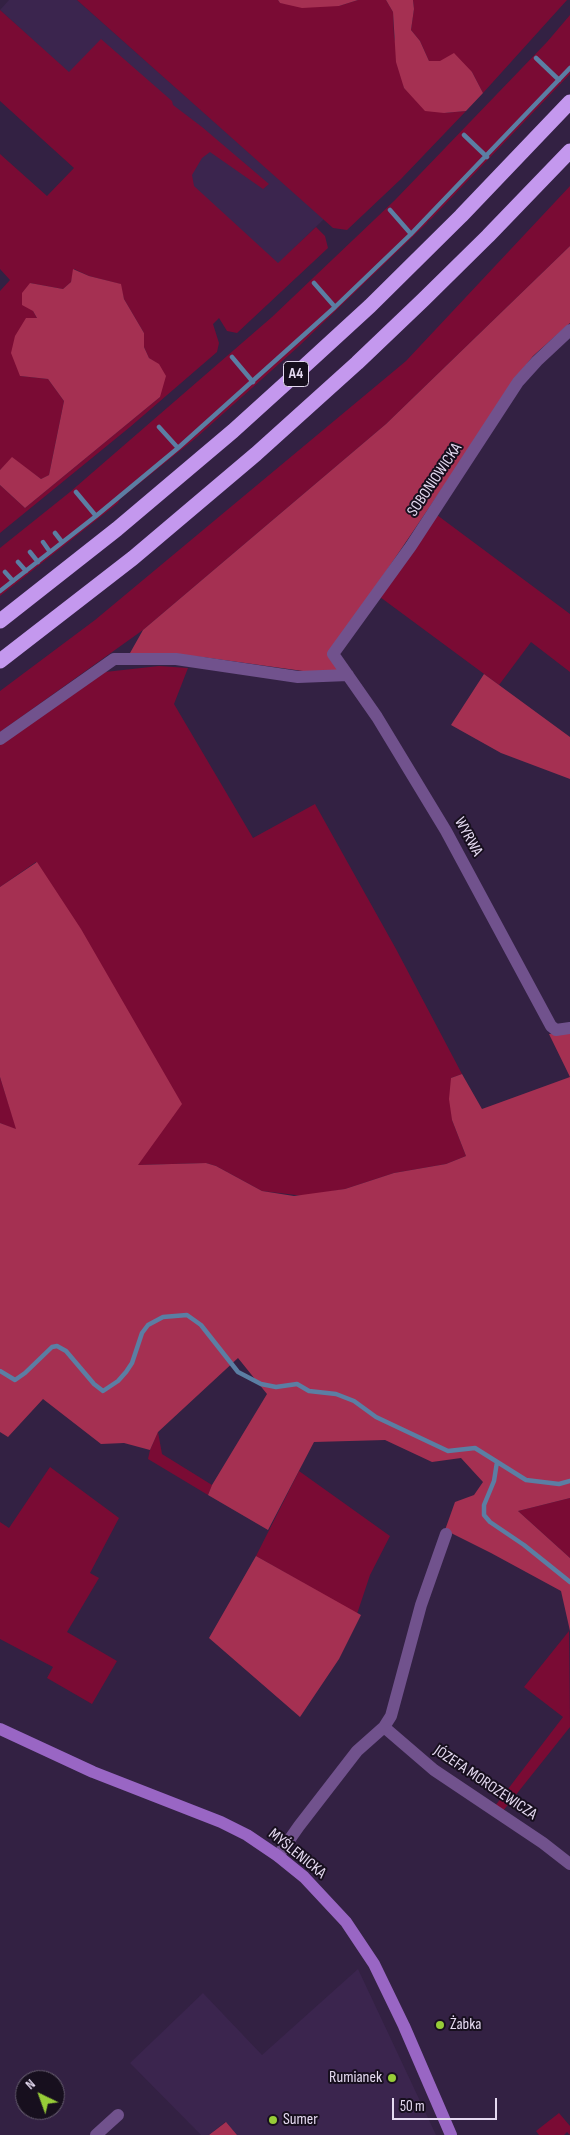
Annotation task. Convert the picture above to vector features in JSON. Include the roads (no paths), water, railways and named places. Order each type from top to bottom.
[{"type":"highway","name":"A4","points":[[0,621],[117,529],[233,431],[286,383],[370,306],[461,216],[570,102]]},
{"type":"highway","name":"A4","points":[[0,661],[133,558],[256,454],[357,363],[423,300],[570,150]]},
{"type":"street","name":"SOBONIOWICKA","points":[[333,654],[411,546],[518,382],[536,361],[570,330]]},
{"type":"street","name":"WYRWA","points":[[333,654],[377,717],[450,838],[550,1026],[556,1030],[570,1028]]},
{"type":"street","points":[[0,739],[114,659],[176,659],[298,677],[348,675]]},
{"type":"street","points":[[278,1856],[357,1752],[384,1727],[391,1716],[421,1605],[446,1534]]},
{"type":"street","name":"JÓZEFA MOROZEWICZA","points":[[384,1727],[434,1770],[544,1843],[570,1864]]},
{"type":"street","name":"MYŚLENICKA","points":[[0,1730],[93,1772],[221,1822],[247,1835],[278,1856],[327,1900],[364,1948],[378,1971],[404,2026],[452,2135]]},
{"type":"street","points":[[96,2135],[118,2115]]},
{"type":"waterway","points":[[536,58],[559,80]]},
{"type":"waterway","points":[[0,591],[96,516],[178,448],[335,307],[411,234],[570,68]]},
{"type":"waterway","points":[[464,135],[487,157]]},
{"type":"waterway","points":[[390,210],[411,234]]},
{"type":"waterway","points":[[314,283],[335,307]]},
{"type":"waterway","points":[[232,357],[253,382]]},
{"type":"waterway","points":[[159,427],[178,448]]},
{"type":"waterway","points":[[76,492],[96,516]]},
{"type":"waterway","points":[[55,533],[62,542]]},
{"type":"waterway","points":[[43,542],[50,552]]},
{"type":"waterway","points":[[30,552],[38,562]]},
{"type":"waterway","points":[[18,562],[26,571]]},
{"type":"waterway","points":[[5,572],[13,581]]},
{"type":"waterway","points":[[0,1371],[15,1380],[52,1347],[57,1346],[66,1351],[94,1384],[103,1391],[118,1381],[126,1372],[132,1363],[142,1333],[148,1325],[163,1317],[187,1315],[201,1325],[238,1372],[261,1384],[276,1387],[297,1384],[309,1391],[336,1394],[354,1401],[376,1417],[448,1451],[475,1448],[526,1480],[559,1484],[570,1481]]},
{"type":"waterway","points":[[497,1462],[494,1481],[484,1505],[484,1515],[490,1522],[524,1545],[570,1582]]},
{"type":"place","name":"Żabka","points":[[440,2025]]},
{"type":"place","name":"Rumianek","points":[[392,2078]]},
{"type":"place","name":"Sumer","points":[[273,2120]]}]
